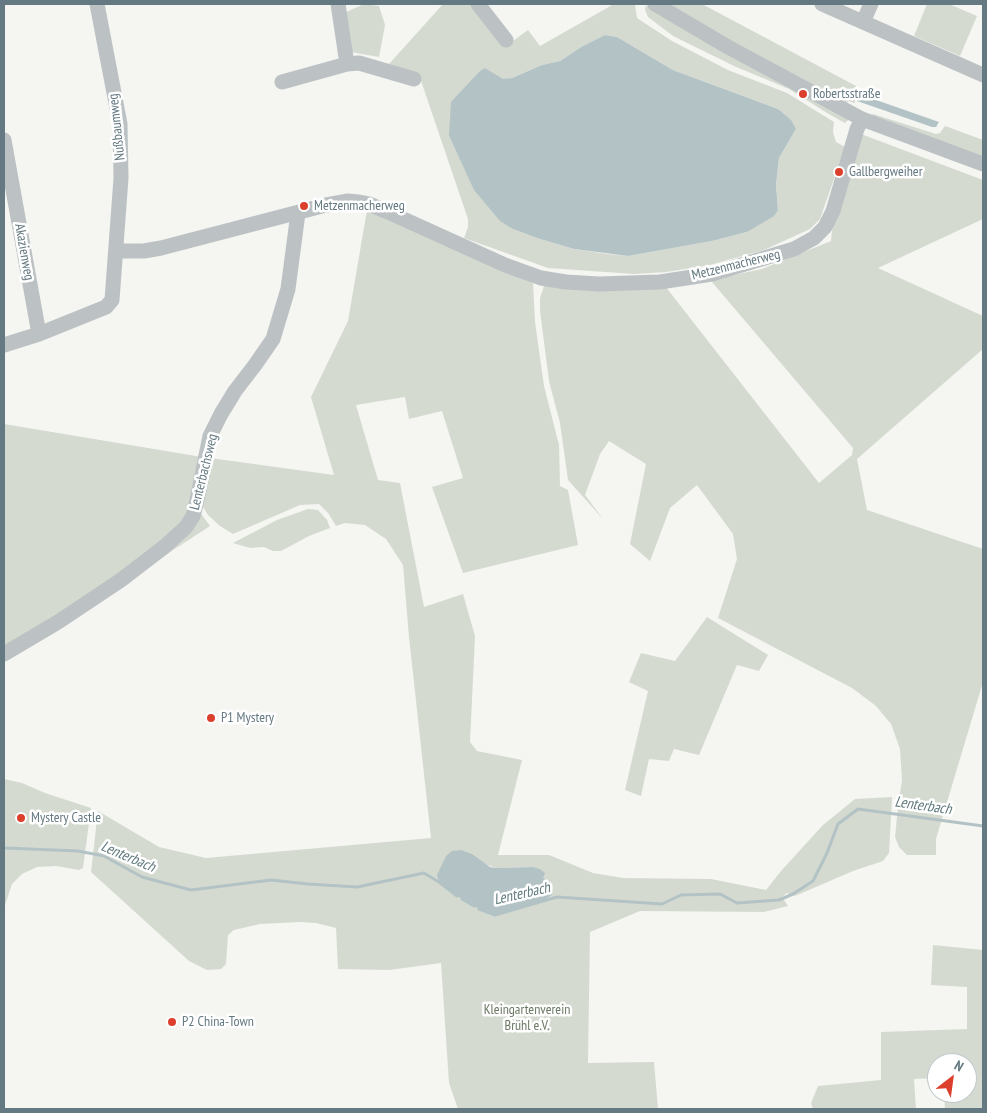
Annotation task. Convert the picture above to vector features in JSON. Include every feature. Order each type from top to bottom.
[{"type":"street","name":"Nußbaumweg","points":[[97,4],[120,124],[121,178],[116,251]]},
{"type":"street","points":[[338,4],[347,64]]},
{"type":"street","points":[[478,4],[506,40]]},
{"type":"street","points":[[655,4],[728,47],[862,119],[983,164]]},
{"type":"street","points":[[822,4],[983,75]]},
{"type":"street","points":[[862,22],[871,4]]},
{"type":"street","points":[[282,82],[347,64],[359,63],[414,78]]},
{"type":"street","name":"Metzenmacherweg","points":[[116,251],[144,251],[161,248],[348,201],[369,204],[524,273],[566,282],[599,284],[660,282],[712,274],[794,249],[814,238],[825,227],[833,211],[857,129],[862,119]]},
{"type":"street","name":"Akazienweg","points":[[4,140],[39,334]]},
{"type":"street","name":"Lenterbachsweg","points":[[4,654],[58,622],[121,580],[164,547],[186,527],[193,516],[196,506],[210,436],[235,391],[273,339],[288,289],[298,213]]},
{"type":"street","points":[[4,345],[39,334],[106,308],[112,300],[116,251]]},
{"type":"green space","points":[[364,4],[379,6],[385,25],[379,57],[351,52],[344,13]]},
{"type":"green space","points":[[443,4],[472,4],[506,46],[528,30],[540,46],[614,4],[635,4],[637,18],[672,41],[728,70],[787,93],[834,122],[833,132],[836,142],[845,147],[820,219],[810,229],[764,250],[710,265],[666,272],[634,274],[548,268],[464,238],[468,227],[468,219],[419,75],[389,64]],"holes":[[[605,35],[617,37],[673,70],[778,109],[796,129],[779,158],[776,185],[778,210],[747,232],[712,241],[628,256],[607,254],[574,249],[540,239],[466,172],[449,136],[485,68],[503,80],[512,78],[542,65],[560,61],[581,47]]]},
{"type":"green space","points":[[660,4],[702,4],[856,86],[855,103],[848,101],[847,103]]},
{"type":"green space","points":[[927,4],[949,4],[977,16],[960,56],[914,36]]},
{"type":"green space","points":[[646,5],[665,18],[851,117],[845,123],[789,89],[734,66],[673,36],[648,17],[645,10]]},
{"type":"green space","points":[[872,115],[936,134],[940,133],[945,126],[983,140],[983,157]]},
{"type":"green space","points":[[861,134],[983,180],[983,219],[878,268],[983,316],[983,349],[857,459],[867,510],[983,549],[983,682],[936,839],[936,855],[907,855],[899,847],[895,837],[902,780],[900,749],[891,724],[876,706],[852,688],[718,618],[737,559],[733,534],[697,485],[670,508],[650,561],[630,544],[646,464],[609,441],[600,454],[585,495],[603,519],[568,480],[560,423],[549,381],[540,311],[540,298],[544,286],[549,283],[665,286],[819,483],[852,455],[853,448],[712,282],[715,279],[762,269],[831,241],[833,222]]},
{"type":"green space","name":"Kleingartenverein Brühl e.V.","points":[[367,210],[533,283],[535,322],[544,386],[559,445],[560,486],[568,490],[578,545],[463,573],[432,487],[463,478],[442,411],[409,419],[405,397],[356,405],[378,480],[400,483],[424,607],[463,594],[475,636],[470,742],[477,751],[522,760],[498,855],[549,855],[593,873],[623,878],[711,879],[766,890],[823,825],[855,799],[892,797],[889,853],[883,861],[853,871],[795,896],[787,893],[782,897],[788,906],[764,912],[640,911],[590,932],[588,1063],[654,1062],[658,1109],[458,1109],[449,1083],[441,963],[389,970],[338,969],[336,928],[316,923],[300,922],[260,924],[234,930],[228,935],[226,964],[221,969],[207,970],[189,961],[91,872],[98,811],[159,847],[206,858],[431,838],[403,565],[386,539],[365,525],[345,523],[336,526],[328,513],[319,504],[300,505],[233,534],[208,515],[200,502],[210,458],[334,475],[311,397],[348,321]],"holes":[[[485,864],[496,868],[533,867],[543,878],[552,895],[544,901],[495,915]]]},
{"type":"green space","points":[[4,424],[202,457],[194,499],[180,528],[88,596],[4,646]]},
{"type":"green space","points":[[308,509],[318,510],[327,520],[330,528],[309,536],[281,551],[273,551],[264,547],[250,548],[233,543],[277,520]]},
{"type":"green space","points":[[199,511],[210,526],[141,571]]},
{"type":"green space","points":[[707,617],[768,655],[759,671],[737,665],[699,755],[674,749],[669,761],[649,759],[641,796],[625,790],[648,691],[629,682],[641,653],[675,661]]},
{"type":"green space","points":[[4,779],[22,783],[45,793],[91,808],[83,868],[79,870],[56,866],[37,867],[22,874],[12,884],[4,908]]},
{"type":"green space","points":[[933,945],[983,950],[983,1109],[945,1109],[945,1103],[977,1103],[977,1053],[927,1053],[927,1078],[914,1079],[916,1109],[813,1109],[811,1103],[818,1086],[881,1080],[881,1032],[967,1029],[967,987],[931,985]]},
{"type":"water","points":[[605,35],[617,37],[673,70],[778,109],[791,120],[796,129],[779,158],[776,185],[778,210],[774,216],[747,232],[712,241],[628,256],[574,249],[540,239],[511,228],[500,221],[474,190],[449,136],[451,102],[485,68],[503,79],[512,78],[542,65],[560,61],[581,47]]},
{"type":"water","points":[[859,94],[939,122],[936,127],[932,127],[857,101]]},
{"type":"water","points":[[461,850],[472,854],[490,867],[533,867],[540,869],[545,873],[543,878],[550,882],[552,895],[544,901],[495,915],[479,909],[452,893],[439,882],[437,875],[446,856],[452,851]]},
{"type":"waterway","name":"Lenterbach","points":[[479,909],[495,915],[557,897],[662,904],[681,895],[720,894],[737,903],[779,900],[793,894],[813,881],[827,853],[838,824],[858,809],[983,826]]},
{"type":"waterway","name":"Lenterbach","points":[[5,848],[78,851],[104,856],[142,877],[191,890],[271,880],[357,887],[424,873],[457,896]]},
{"type":"waterway","name":"Lenterbach","points":[[462,899],[474,906]]},
{"type":"place","name":"Robertsstraße","points":[[803,94]]},
{"type":"place","name":"Gallbergweiher","points":[[839,172]]},
{"type":"place","name":"Metzenmacherweg","points":[[304,206]]},
{"type":"place","name":"P1 Mystery","points":[[211,718]]},
{"type":"place","name":"Mystery Castle","points":[[21,818]]},
{"type":"place","name":"P2 China-Town","points":[[172,1022]]}]
